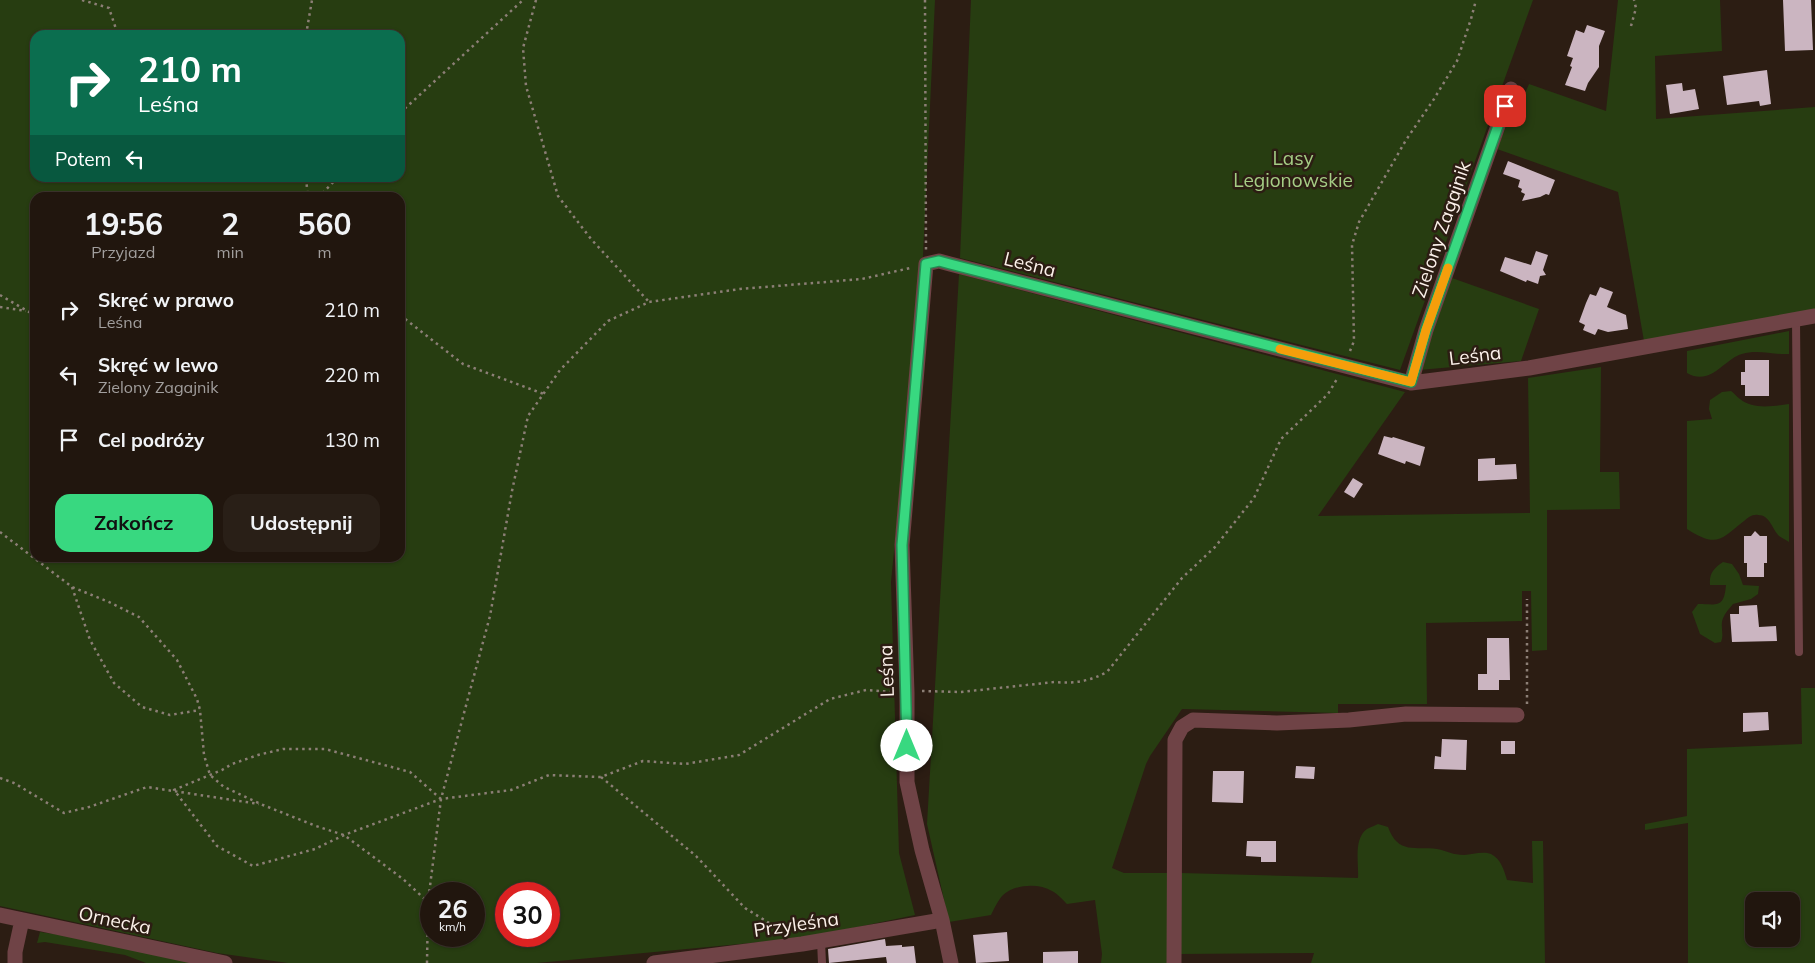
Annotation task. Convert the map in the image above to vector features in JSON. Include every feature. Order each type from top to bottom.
[{"type":"street","name":"Zielony Zagajnik","points":[[1411,382],[1426,330],[1511,89]]},
{"type":"street","name":"Leśna","points":[[950,963],[942,920],[922,850],[907,782],[907,693],[902,545],[926,264],[939,261],[1411,382],[1529,368],[1815,316]]},
{"type":"street","points":[[1174,963],[1175,740],[1182,727],[1194,720],[1277,723],[1349,720],[1406,714],[1517,715]]},
{"type":"street","name":"Ornecka","points":[[0,915],[223,963]]},
{"type":"street","points":[[15,963],[15,952],[22,920]]},
{"type":"street","name":"Przyleśna","points":[[654,963],[802,944],[942,920]]},
{"type":"lane","points":[[1796,320],[1798,652]]},
{"type":"lane","points":[[821,941],[822,963]]},
{"type":"path","points":[[82,0],[109,8],[116,30]]},
{"type":"path","points":[[307,30],[312,0]]},
{"type":"path","points":[[405,108],[522,0]]},
{"type":"path","points":[[536,0],[523,48],[526,86],[558,196],[590,239],[649,302]]},
{"type":"path","points":[[431,882],[441,799],[490,616],[512,491],[528,416],[560,370],[608,321],[649,302],[740,289],[862,278],[926,264],[925,0]]},
{"type":"path","points":[[174,790],[217,846],[253,866],[315,850],[344,835],[441,799],[511,790],[549,775],[601,776],[642,761],[685,764],[739,755],[830,699],[866,690],[907,693],[930,690],[961,692],[1055,682],[1070,684],[1092,680],[1107,672],[1182,578],[1215,547],[1254,498],[1280,439],[1328,394],[1344,366],[1354,341],[1352,245],[1359,222],[1406,140],[1434,100],[1457,61],[1476,0]]},
{"type":"path","points":[[1632,26],[1636,8],[1634,0]]},
{"type":"path","points":[[324,192],[333,182]]},
{"type":"path","points":[[0,296],[29,312]]},
{"type":"path","points":[[0,307],[29,312]]},
{"type":"path","points":[[405,319],[463,364],[544,394]]},
{"type":"path","points":[[0,532],[30,555]]},
{"type":"path","points":[[39,562],[72,587],[139,617],[177,660],[198,700],[204,755],[210,774],[224,787],[263,805],[344,835],[403,879],[420,895]]},
{"type":"path","points":[[72,587],[90,640],[114,682],[142,707],[170,715],[200,710]]},
{"type":"path","points":[[1517,715],[1525,707],[1528,697],[1527,599]]},
{"type":"path","points":[[174,790],[232,764],[283,749],[325,749],[410,772],[441,799]]},
{"type":"path","points":[[601,776],[696,856],[745,908],[802,944]]},
{"type":"path","points":[[0,778],[14,783],[64,813],[89,807],[148,786],[263,805]]},
{"type":"path","points":[[428,947],[428,963]]},
{"type":"green space","points":[[0,0],[935,0],[923,255],[891,582],[899,853],[915,915],[805,938],[537,963],[288,963],[217,953],[0,906]]},
{"type":"green space","name":"Lasy Legionowskie","points":[[971,0],[1533,0],[1400,370],[960,258]]},
{"type":"green space","points":[[1618,0],[1720,0],[1722,51],[1655,56],[1656,119],[1815,107],[1815,312],[1644,341],[1618,192],[1497,149],[1513,109],[1520,105],[1529,84],[1606,111]]},
{"type":"green space","points":[[959,274],[1405,392],[1318,516],[1530,513],[1528,378],[1601,367],[1600,472],[1619,472],[1620,509],[1547,510],[1547,650],[1532,651],[1531,591],[1522,591],[1522,621],[1426,623],[1427,704],[1338,704],[1338,713],[1182,709],[1146,764],[1112,868],[1124,873],[1171,873],[1171,963],[1101,963],[1102,954],[1095,900],[1067,904],[1047,888],[1027,886],[1008,891],[999,899],[991,915],[949,922],[927,824]]},
{"type":"green space","points":[[1452,278],[1539,309],[1521,361],[1419,370]]},
{"type":"green space","points":[[1789,331],[1789,354],[1760,352],[1742,354],[1710,374],[1696,376],[1687,373],[1687,351]]},
{"type":"green space","points":[[1731,391],[1751,405],[1777,406],[1789,404],[1789,542],[1779,536],[1765,517],[1758,515],[1750,516],[1729,533],[1718,539],[1705,538],[1687,529],[1687,421],[1712,419],[1709,409],[1710,400],[1722,392]]},
{"type":"green space","points":[[1723,562],[1732,564],[1739,574],[1743,585],[1759,586],[1758,594],[1751,599],[1733,604],[1728,610],[1722,622],[1721,642],[1715,643],[1700,634],[1692,612],[1698,604],[1718,604],[1721,602],[1726,585],[1710,585],[1710,577],[1717,566]]},
{"type":"green space","points":[[1801,688],[1815,688],[1815,963],[1688,963],[1688,823],[1645,830],[1645,824],[1687,816],[1687,749],[1802,744]]},
{"type":"green space","points":[[1378,824],[1388,827],[1397,842],[1408,847],[1437,849],[1460,855],[1491,854],[1500,862],[1507,880],[1533,883],[1532,841],[1543,841],[1545,963],[1311,963],[1314,953],[1178,954],[1181,873],[1358,878],[1358,845],[1360,839],[1367,829]]},
{"type":"green space","points":[[40,932],[75,937],[197,963],[146,963],[125,955],[45,942],[37,943]]},
{"type":"building","points":[[1783,0],[1811,0],[1813,50],[1785,51]]},
{"type":"building","points":[[1587,25],[1605,31],[1599,46],[1599,67],[1585,91],[1565,85],[1572,67],[1570,66],[1573,58],[1567,56],[1576,30],[1584,33]]},
{"type":"building","points":[[1767,70],[1771,104],[1760,106],[1759,101],[1727,105],[1723,76]]},
{"type":"building","points":[[1682,83],[1683,91],[1695,89],[1699,109],[1670,114],[1666,85]]},
{"type":"building","points":[[1508,161],[1555,180],[1549,195],[1546,194],[1522,201],[1525,194],[1518,187],[1520,180],[1503,174]]},
{"type":"building","points":[[1536,251],[1548,255],[1543,270],[1546,275],[1540,276],[1538,284],[1527,280],[1526,282],[1500,271],[1505,257],[1531,265]]},
{"type":"building","points":[[1600,287],[1613,292],[1607,307],[1626,315],[1628,329],[1608,332],[1598,329],[1595,335],[1583,330],[1585,325],[1579,322],[1586,303],[1590,294],[1596,296]]},
{"type":"building","points":[[1745,360],[1769,360],[1769,396],[1745,396],[1745,385],[1741,385],[1741,372],[1745,372]]},
{"type":"building","points":[[1384,436],[1425,447],[1420,466],[1406,461],[1405,464],[1378,454]]},
{"type":"building","points":[[1495,458],[1495,465],[1516,464],[1517,479],[1478,481],[1478,459]]},
{"type":"building","points":[[1353,478],[1363,484],[1354,498],[1344,492]]},
{"type":"building","points":[[1755,531],[1760,536],[1767,536],[1767,563],[1764,563],[1764,577],[1747,577],[1747,563],[1744,563],[1744,536],[1751,536]]},
{"type":"building","points":[[1757,605],[1759,627],[1776,626],[1777,641],[1732,642],[1730,614],[1739,614],[1739,606]]},
{"type":"building","points":[[1487,638],[1509,638],[1510,680],[1499,680],[1499,690],[1478,690],[1478,674],[1487,674]]},
{"type":"building","points":[[1768,712],[1769,730],[1743,732],[1743,713]]},
{"type":"building","points":[[1442,739],[1467,740],[1466,770],[1434,769],[1435,756],[1441,757]]},
{"type":"building","points":[[1501,741],[1515,741],[1515,754],[1501,754]]},
{"type":"building","points":[[1296,766],[1315,767],[1314,779],[1295,778]]},
{"type":"building","points":[[1213,771],[1244,771],[1243,803],[1212,802]]},
{"type":"building","points":[[1247,841],[1276,841],[1276,862],[1261,862],[1261,857],[1246,856]]},
{"type":"building","points":[[1007,932],[1009,961],[976,963],[973,935]]},
{"type":"building","points":[[885,939],[886,946],[914,946],[916,963],[887,963],[886,957],[829,963],[828,949]]},
{"type":"building","points":[[1078,951],[1078,963],[1043,963],[1043,952]]},
{"type":"slow traffic","points":[[1280,349],[1411,382],[1426,330],[1448,268]]},
{"type":"route","points":[[907,746],[902,545],[926,264],[939,261],[1411,382],[1426,330],[1505,106]]}]
